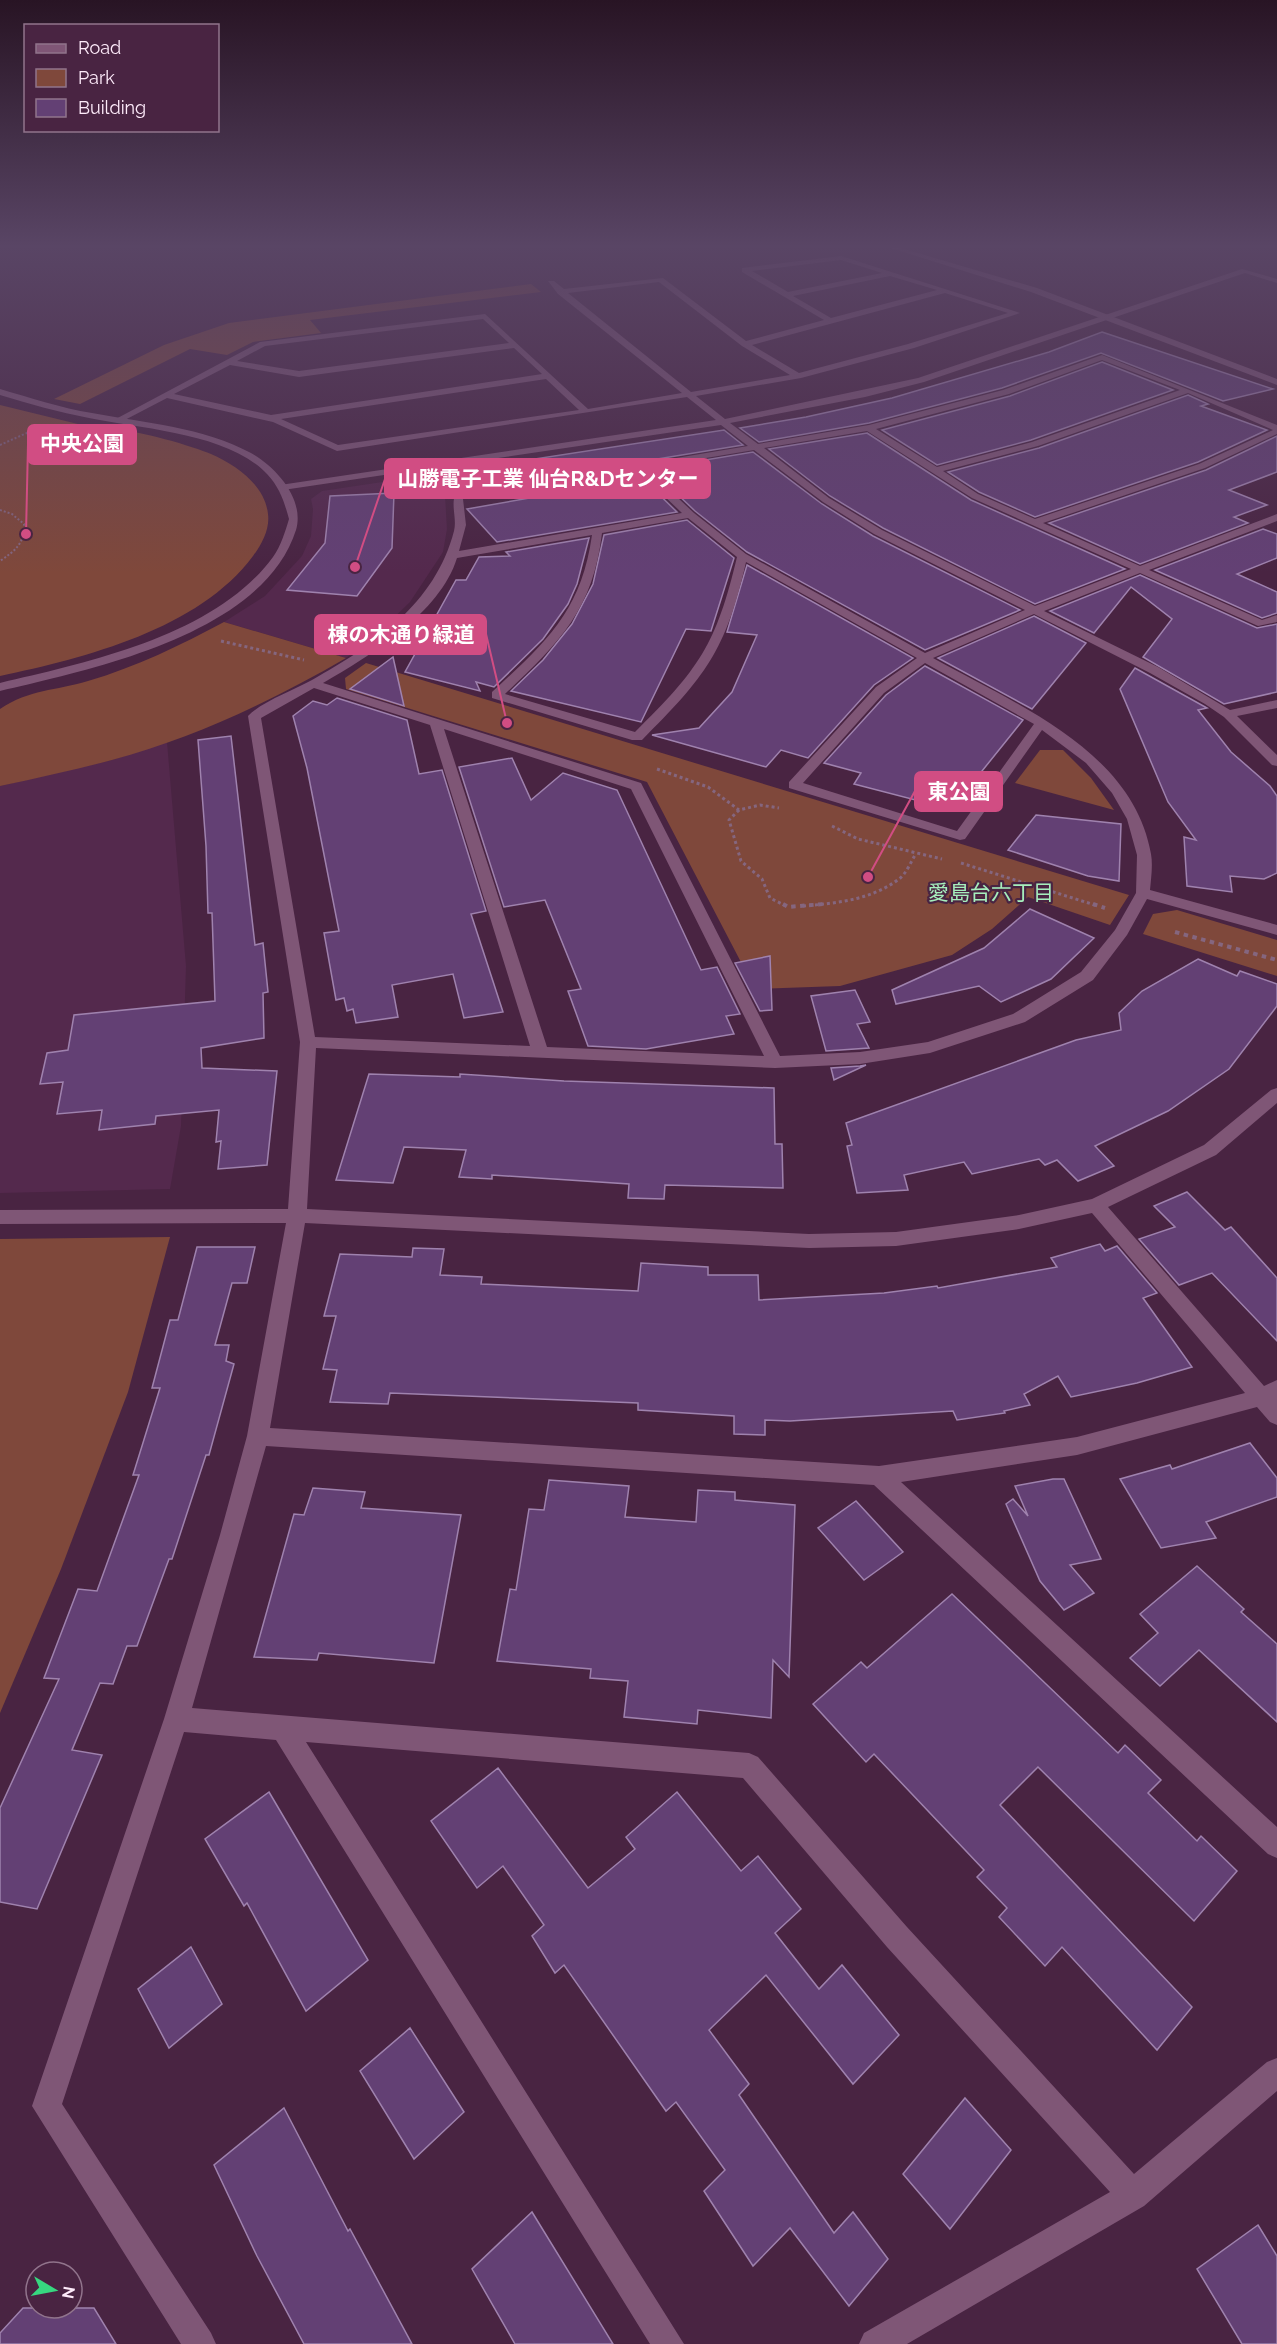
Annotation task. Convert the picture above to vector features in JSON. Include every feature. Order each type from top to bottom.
[{"type":"street","points":[[116,421],[245,353]]},
{"type":"street","points":[[228,362],[299,374],[453,353]]},
{"type":"street","points":[[524,353],[586,412]]},
{"type":"street","points":[[639,353],[756,448],[826,500],[878,532],[1154,669],[1228,714],[1277,762]]},
{"type":"street","points":[[759,353],[798,376]]},
{"type":"street","points":[[165,395],[270,417],[302,429],[337,448],[691,395],[798,376],[883,353]]},
{"type":"street","points":[[283,487],[723,422],[910,383],[1001,353]]},
{"type":"street","points":[[1202,353],[1277,382]]},
{"type":"street","points":[[200,2344],[47,2106],[176,1719],[258,1436],[297,1216],[308,1042],[254,716],[354,661],[402,624],[435,588],[454,555],[461,527],[458,497],[869,428],[1006,392],[1102,357],[1188,390],[1277,429]]},
{"type":"street","points":[[270,417],[548,376]]},
{"type":"street","points":[[933,471],[1094,425],[1188,390]]},
{"type":"street","points":[[0,392],[34,403],[116,421],[164,428],[229,447],[249,456],[283,487],[294,519],[278,558],[244,592],[201,620],[140,648],[65,672],[0,687]]},
{"type":"street","points":[[869,428],[975,496],[1032,523],[1262,624],[1277,618]]},
{"type":"street","points":[[1032,523],[1202,466],[1277,429]]},
{"type":"street","points":[[308,1042],[775,1062],[860,1058],[930,1047],[1019,1018],[1087,976],[1130,917],[1143,893],[1144,855],[1134,819],[1118,791],[1091,759],[1041,723],[742,556],[690,516],[639,467]]},
{"type":"street","points":[[454,555],[690,516]]},
{"type":"street","points":[[1041,723],[960,836],[794,785],[880,690],[926,657],[1035,610],[1277,517]]},
{"type":"street","points":[[597,533],[595,562],[590,578],[570,619],[546,649],[496,695],[638,737],[694,678],[715,645],[729,612],[742,556]]},
{"type":"street","points":[[313,684],[436,725],[636,786],[775,1062]]},
{"type":"street","points":[[1228,714],[1277,704]]},
{"type":"street","points":[[436,725],[540,1052]]},
{"type":"street","points":[[1143,893],[1277,930]]},
{"type":"street","points":[[0,1217],[297,1216],[831,1241],[896,1239],[1019,1222],[1096,1205],[1210,1150],[1277,1094]]},
{"type":"street","points":[[1096,1205],[1268,1393],[1277,1416]]},
{"type":"street","points":[[258,1436],[610,1461],[879,1476],[1077,1446],[1268,1393]]},
{"type":"street","points":[[879,1476],[1277,1845]]},
{"type":"street","points":[[176,1719],[749,1766],[897,1937],[1133,2195]]},
{"type":"street","points":[[283,1728],[668,2344]]},
{"type":"street","points":[[875,2344],[971,2291],[1133,2195],[1277,2072]]},
{"type":"path","points":[[0,445],[42,426]]},
{"type":"path","points":[[0,510],[12,514],[24,524],[26,537],[15,551],[0,561]]},
{"type":"path","points":[[216,639],[337,670]]},
{"type":"path","points":[[648,765],[708,787],[739,810]]},
{"type":"path","points":[[788,809],[760,805],[739,810],[729,819],[741,861],[762,879],[770,898],[788,907],[843,903],[870,896],[901,878],[915,855]]},
{"type":"path","points":[[825,822],[858,839],[915,855],[945,860]]},
{"type":"path","points":[[954,861],[1202,941],[1277,960]]},
{"type":"shaded area","points":[[436,474],[445,496],[447,529],[443,552],[410,602],[377,634],[346,658],[224,622],[265,596],[302,556],[311,536],[313,509],[311,499],[322,491]]},
{"type":"shaded area","points":[[167,742],[186,966],[181,1126],[170,1189],[0,1193],[0,786],[112,760]]},
{"type":"green space","points":[[147,353],[181,353],[80,404],[54,399]]},
{"type":"green space","points":[[0,405],[86,426],[72,435],[92,438],[108,430],[131,431],[176,442],[221,459],[248,477],[261,494],[268,514],[267,531],[253,556],[230,581],[203,603],[172,621],[138,637],[103,649],[0,676]]},
{"type":"green space","points":[[224,622],[346,658],[232,717],[173,741],[98,764],[0,786],[0,709],[32,694],[88,681],[123,669],[175,647]]},
{"type":"green space","points":[[366,663],[1129,895],[1110,925],[1028,897],[992,929],[952,955],[840,986],[755,989],[647,782],[346,689],[345,678]]},
{"type":"green space","points":[[1040,750],[1063,750],[1091,778],[1114,810],[1015,783]]},
{"type":"green space","points":[[1177,910],[1277,940],[1277,976],[1143,934],[1153,914]]},
{"type":"green space","points":[[170,1237],[128,1392],[61,1569],[0,1713],[0,1239]]},
{"type":"building","points":[[1044,353],[1100,353],[1002,388],[869,423],[759,442],[740,428],[806,417],[892,398]]},
{"type":"building","points":[[1102,353],[1166,353],[1273,389],[1223,401]]},
{"type":"building","points":[[1102,362],[1173,390],[1031,440],[937,465],[882,430],[1010,396]]},
{"type":"building","points":[[1188,395],[1208,404],[1201,406],[1267,430],[1198,462],[1035,517],[979,492],[948,472],[1039,448]]},
{"type":"building","points":[[724,430],[743,445],[529,480],[515,462]]},
{"type":"building","points":[[867,433],[971,500],[1125,569],[1035,604],[883,528],[830,496],[769,449]]},
{"type":"building","points":[[1277,436],[1277,472],[1229,490],[1267,505],[1234,517],[1248,523],[1140,564],[1049,523],[1206,470]]},
{"type":"building","points":[[753,452],[822,504],[873,536],[1020,610],[925,650],[747,552],[695,511],[651,469]]},
{"type":"building","points":[[636,472],[677,512],[497,542],[467,509],[541,496],[536,489]]},
{"type":"building","points":[[394,493],[392,548],[357,596],[287,590],[325,543],[330,496]]},
{"type":"building","points":[[687,520],[734,558],[711,631],[686,629],[641,722],[511,691],[543,660],[572,624],[593,584],[604,535]]},
{"type":"building","points":[[1263,529],[1277,534],[1277,558],[1237,574],[1277,592],[1277,613],[1262,618],[1155,570]]},
{"type":"building","points":[[589,538],[577,584],[568,604],[543,639],[494,687],[476,682],[480,691],[405,672],[456,580],[466,580],[479,557],[510,556],[506,552]]},
{"type":"building","points":[[747,565],[913,658],[874,685],[808,758],[781,750],[766,767],[652,735],[699,728],[732,692],[757,635],[727,632]]},
{"type":"building","points":[[1140,575],[1257,628],[1277,624],[1277,692],[1224,704],[1143,657],[1172,619],[1131,587],[1094,633],[1050,611]]},
{"type":"building","points":[[1034,616],[1086,643],[1032,709],[938,658]]},
{"type":"building","points":[[393,657],[404,706],[350,689]]},
{"type":"building","points":[[925,666],[1023,720],[978,776],[971,776],[971,788],[960,805],[954,803],[950,809],[854,784],[861,773],[824,763],[886,695]]},
{"type":"building","points":[[1135,668],[1207,708],[1198,710],[1231,752],[1270,786],[1277,796],[1277,873],[1264,879],[1230,876],[1232,892],[1187,886],[1184,837],[1196,840],[1168,802],[1120,689]]},
{"type":"building","points":[[337,698],[407,720],[419,774],[442,770],[486,911],[471,914],[503,1012],[464,1018],[453,974],[392,985],[398,1017],[356,1023],[353,1009],[347,1011],[344,998],[336,1000],[324,933],[339,931],[307,768],[293,716],[313,701],[327,705]]},
{"type":"building","points":[[231,736],[255,945],[263,943],[268,992],[263,993],[264,1038],[201,1048],[202,1068],[277,1071],[267,1165],[218,1169],[221,1141],[216,1142],[219,1110],[156,1116],[155,1124],[99,1130],[102,1110],[57,1114],[63,1082],[40,1084],[47,1053],[68,1050],[74,1015],[215,1001],[212,913],[208,913],[206,846],[198,740]]},
{"type":"building","points":[[512,758],[531,800],[563,773],[617,790],[701,970],[717,967],[740,1014],[726,1016],[734,1034],[646,1049],[588,1046],[568,991],[581,989],[545,900],[504,907],[459,767]]},
{"type":"building","points":[[1036,815],[1121,824],[1119,881],[1088,876],[1008,850]]},
{"type":"building","points":[[1030,909],[1094,938],[1051,979],[1001,1002],[979,986],[896,1004],[892,990],[984,948]]},
{"type":"building","points":[[770,956],[772,1010],[760,1011],[735,963]]},
{"type":"building","points":[[1198,959],[1237,976],[1240,971],[1277,984],[1277,1006],[1229,1069],[1168,1111],[1095,1146],[1114,1166],[1078,1181],[1057,1160],[1045,1165],[1039,1159],[972,1174],[964,1162],[904,1175],[908,1190],[857,1193],[847,1146],[852,1145],[846,1123],[1076,1040],[1121,1030],[1119,1013],[1142,991]]},
{"type":"building","points":[[855,990],[870,1022],[857,1024],[869,1048],[826,1051],[811,996]]},
{"type":"building","points":[[866,1065],[834,1080],[831,1068]]},
{"type":"building","points":[[369,1074],[460,1077],[460,1074],[564,1081],[774,1088],[775,1144],[782,1144],[783,1188],[665,1185],[664,1199],[628,1198],[629,1184],[492,1175],[492,1179],[459,1177],[466,1150],[404,1147],[393,1183],[336,1180]]},
{"type":"building","points":[[1187,1192],[1225,1230],[1231,1227],[1277,1278],[1277,1341],[1212,1273],[1179,1285],[1139,1239],[1175,1227],[1154,1206]]},
{"type":"building","points":[[1100,1244],[1105,1251],[1117,1246],[1157,1293],[1143,1298],[1192,1367],[1137,1383],[1071,1397],[1058,1376],[1024,1394],[1030,1405],[1004,1411],[1005,1413],[957,1420],[953,1411],[790,1421],[765,1420],[765,1435],[734,1434],[734,1416],[638,1410],[638,1403],[390,1393],[388,1404],[330,1402],[337,1370],[323,1369],[336,1316],[324,1316],[340,1254],[412,1257],[413,1248],[444,1249],[440,1275],[482,1277],[481,1284],[638,1291],[641,1263],[708,1267],[708,1275],[758,1275],[759,1300],[884,1293],[937,1286],[938,1288],[1057,1267],[1051,1258]]},
{"type":"building","points":[[197,1247],[255,1247],[247,1283],[232,1283],[215,1345],[229,1345],[226,1361],[234,1364],[209,1455],[206,1455],[172,1559],[169,1559],[137,1646],[127,1646],[113,1684],[100,1683],[72,1750],[102,1755],[37,1909],[0,1902],[0,1808],[59,1679],[44,1678],[78,1589],[97,1591],[139,1475],[133,1475],[160,1388],[152,1388],[170,1320],[178,1320]]},
{"type":"building","points":[[1250,1443],[1277,1478],[1277,1497],[1206,1522],[1216,1538],[1161,1548],[1120,1479],[1170,1465],[1172,1469]]},
{"type":"building","points":[[1064,1479],[1101,1559],[1070,1565],[1094,1593],[1064,1610],[1040,1581],[1006,1504],[1013,1499],[1028,1516],[1015,1486]]},
{"type":"building","points":[[549,1480],[629,1486],[625,1517],[696,1522],[698,1490],[735,1492],[735,1500],[795,1505],[789,1677],[773,1660],[771,1718],[698,1710],[697,1724],[624,1717],[628,1681],[590,1678],[591,1669],[497,1661],[510,1589],[516,1590],[529,1509],[544,1510]]},
{"type":"building","points":[[313,1488],[365,1492],[361,1508],[461,1515],[434,1663],[319,1653],[317,1660],[254,1657],[294,1514],[304,1515]]},
{"type":"building","points":[[856,1501],[903,1552],[864,1580],[818,1528]]},
{"type":"building","points":[[1197,1566],[1244,1609],[1241,1612],[1277,1644],[1277,1722],[1199,1650],[1160,1686],[1130,1658],[1158,1633],[1140,1614]]},
{"type":"building","points":[[952,1594],[1118,1753],[1125,1745],[1161,1780],[1148,1793],[1197,1841],[1201,1836],[1237,1871],[1194,1921],[1038,1767],[1000,1805],[1192,2007],[1157,2050],[1062,1947],[1045,1966],[999,1917],[1007,1908],[977,1877],[984,1870],[874,1754],[866,1762],[813,1704],[861,1662],[867,1668]]},
{"type":"building","points":[[498,1768],[588,1888],[635,1849],[626,1837],[677,1792],[741,1871],[758,1856],[801,1909],[775,1933],[819,1989],[842,1965],[899,2035],[853,2084],[766,1975],[709,2030],[749,2084],[739,2095],[834,2233],[853,2212],[888,2259],[849,2306],[790,2228],[753,2266],[704,2191],[725,2170],[676,2102],[666,2111],[564,1965],[555,1973],[532,1936],[544,1925],[503,1866],[477,1888],[431,1821]]},
{"type":"building","points":[[269,1792],[368,1960],[306,2011],[247,1903],[244,1906],[205,1839]]},
{"type":"building","points":[[191,1947],[222,2004],[169,2048],[138,1989]]},
{"type":"building","points":[[410,2028],[464,2112],[414,2159],[360,2071]]},
{"type":"building","points":[[965,2098],[1011,2150],[950,2229],[903,2174]]},
{"type":"building","points":[[284,2108],[348,2231],[350,2229],[412,2344],[304,2344],[257,2256],[214,2165]]},
{"type":"building","points":[[532,2212],[613,2344],[515,2344],[472,2269]]},
{"type":"building","points":[[1258,2225],[1277,2256],[1277,2344],[1242,2344],[1197,2269]]},
{"type":"building","points":[[23,2308],[24,2320],[84,2320],[84,2308],[94,2308],[116,2344],[0,2344],[0,2333]]},
{"type":"place","name":"中央公園","points":[[26,534]]},
{"type":"place","name":"山勝電子工業 仙台R&Dセンター","points":[[355,567]]},
{"type":"place","name":"棟の木通り緑道","points":[[507,723]]},
{"type":"place","name":"東公園","points":[[868,877]]},
{"type":"district","name":"愛島台六丁目","points":[[991,892]]}]
